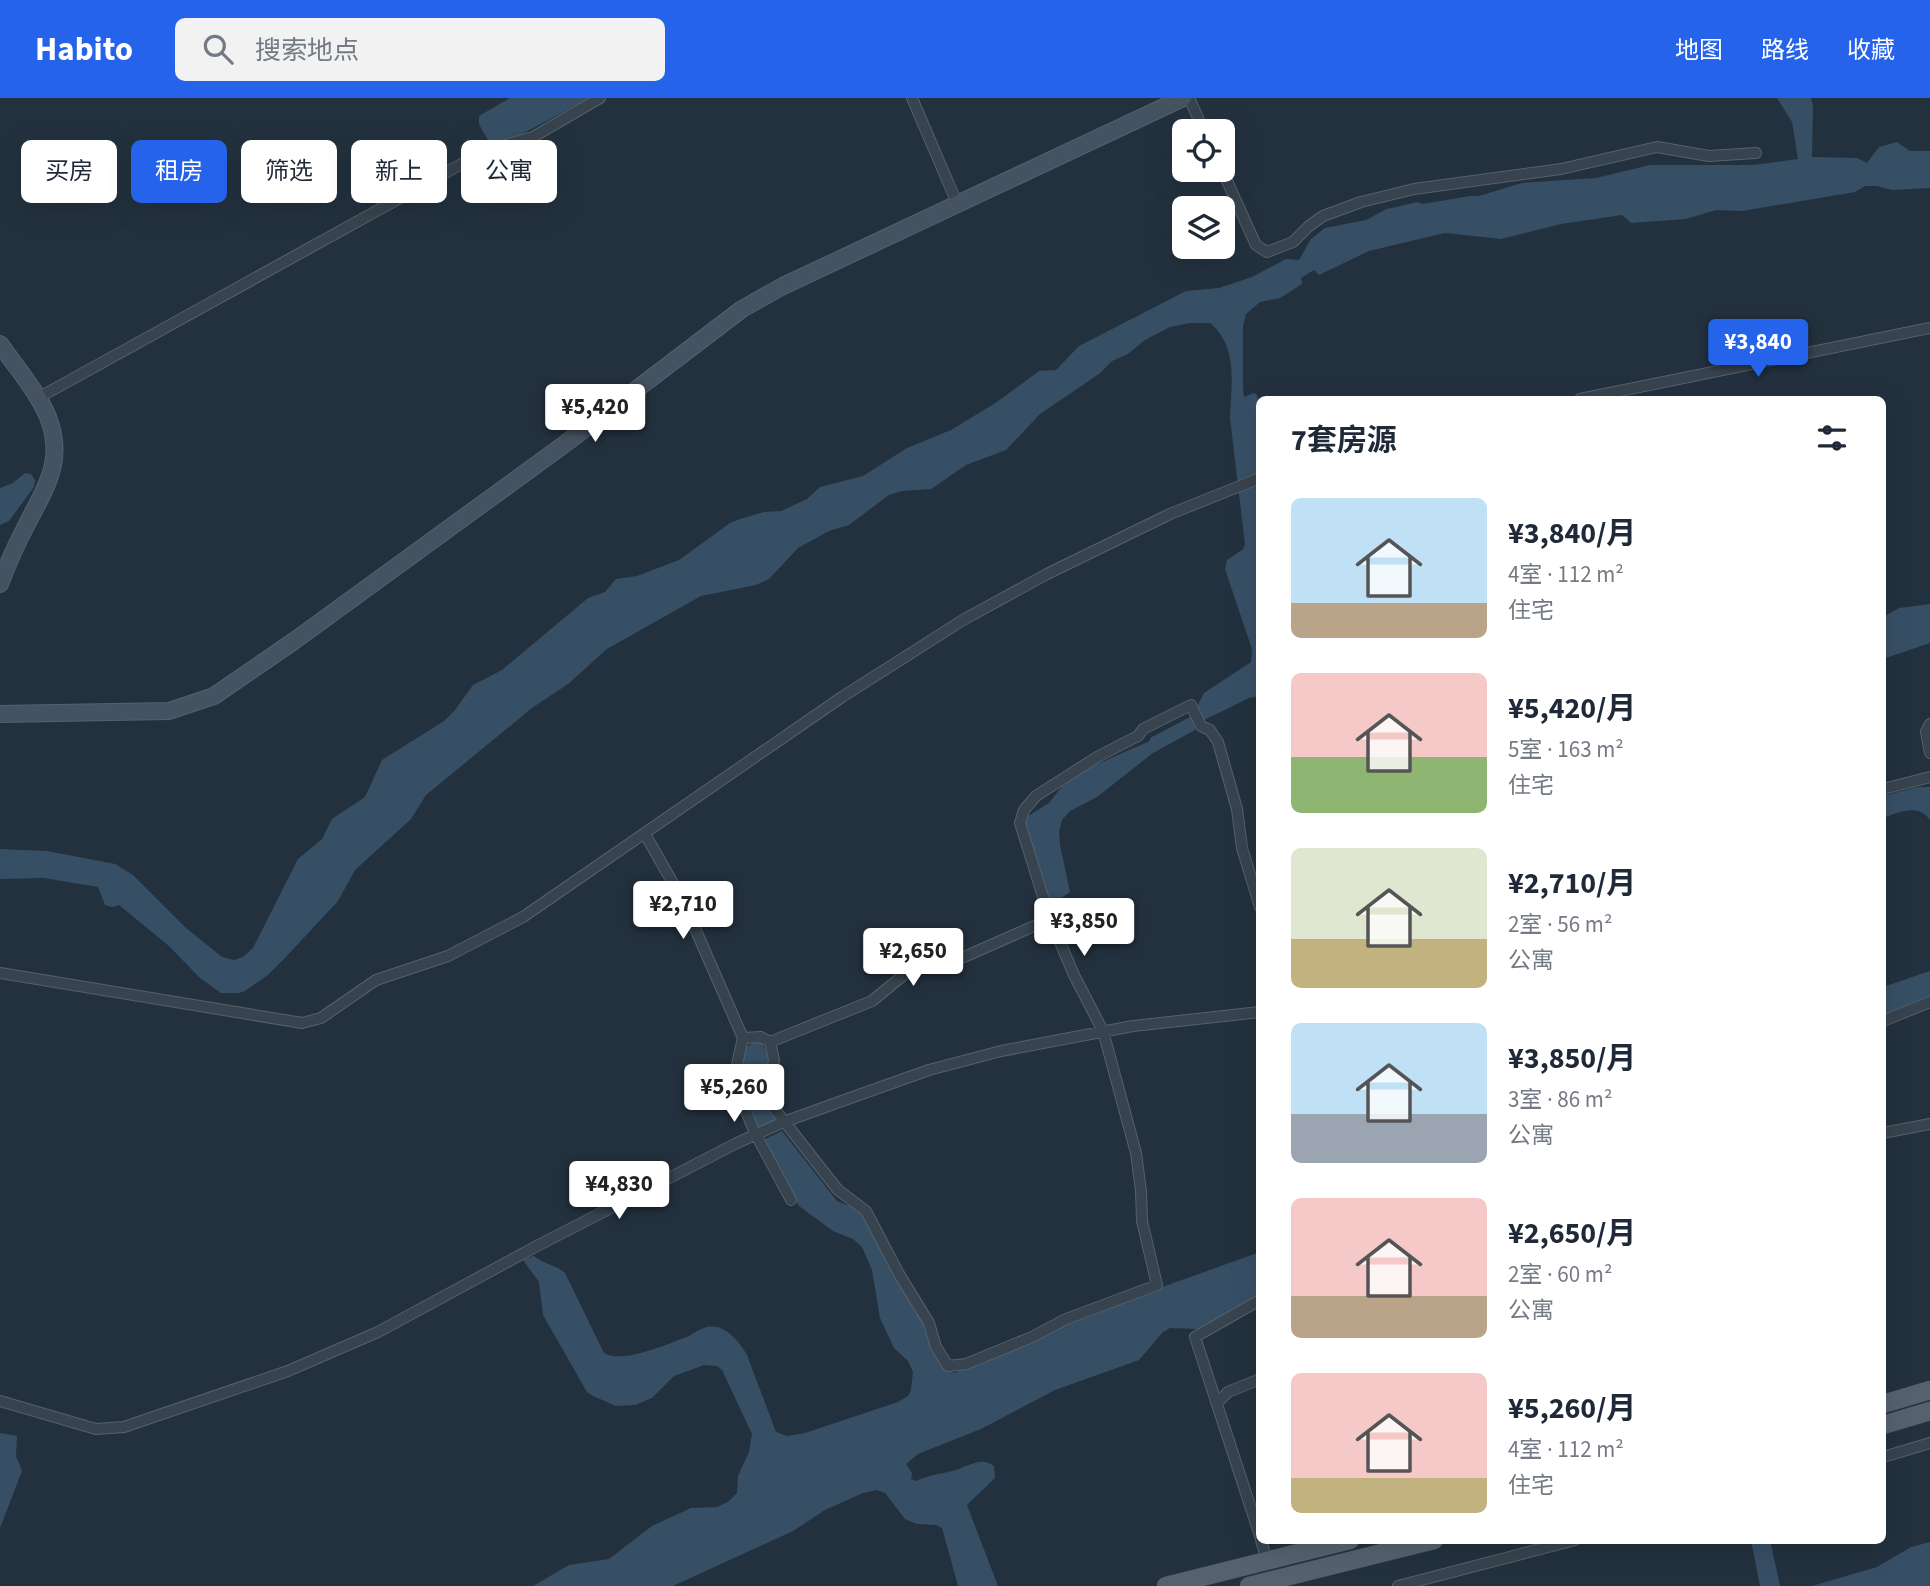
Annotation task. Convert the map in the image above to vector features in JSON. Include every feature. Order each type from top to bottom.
[{"type":"main road","points":[[1886,1403],[1930,1390]]},
{"type":"main road","points":[[1886,1424],[1930,1411]]},
{"type":"main road","points":[[1166,1586],[1334,1544]]},
{"type":"main road","points":[[1249,1586],[1272,1583],[1419,1544]]},
{"type":"street","points":[[38,398],[485,151],[533,137],[600,98]]},
{"type":"street","points":[[912,98],[957,203]]},
{"type":"street","points":[[0,713],[169,711],[214,696],[562,446],[742,309],[783,286],[1183,98]]},
{"type":"street","points":[[1189,98],[1199,119]]},
{"type":"street","points":[[1227,182],[1256,245],[1267,252],[1293,242],[1323,216],[1361,202],[1413,189],[1561,169],[1657,147],[1709,156],[1756,153]]},
{"type":"street","points":[[1595,396],[1930,327]]},
{"type":"street","points":[[0,344],[38,398],[53,433],[53,469],[46,489],[21,534],[0,584]]},
{"type":"street","points":[[0,973],[288,1021],[312,1022],[376,980],[448,956],[503,928],[572,884],[842,697],[963,620],[1047,574],[1170,514],[1256,480]]},
{"type":"street","points":[[771,1042],[774,1060],[769,1097],[773,1107],[838,1190],[866,1211],[899,1274],[929,1323],[943,1360],[952,1367],[966,1364],[1032,1337],[1066,1319],[1157,1285],[1142,1221],[1136,1153],[1103,1031],[1074,975],[1050,919],[1020,823],[1027,805],[1049,787],[1097,757],[1138,736],[1143,729],[1191,705],[1200,726],[1210,730],[1219,742],[1237,809],[1242,848],[1256,894]]},
{"type":"street","points":[[1930,724],[1926,732],[1930,753]]},
{"type":"street","points":[[1886,788],[1930,777]]},
{"type":"street","points":[[645,834],[683,901],[743,1038],[736,1082],[756,1136],[791,1200]]},
{"type":"street","points":[[743,1038],[761,1037],[771,1042],[872,1001],[911,969],[924,962],[964,957],[1050,919]]},
{"type":"street","points":[[1886,1020],[1930,1002]]},
{"type":"street","points":[[0,1401],[88,1427],[114,1429],[289,1371],[378,1332],[559,1235],[737,1143],[784,1122],[948,1065],[1001,1051],[1103,1031],[1256,1012]]},
{"type":"street","points":[[1886,1132],[1930,1124]]},
{"type":"street","points":[[1256,1302],[1195,1337],[1256,1522]]},
{"type":"street","points":[[1218,1402],[1228,1392],[1256,1381]]},
{"type":"street","points":[[1886,1456],[1930,1443]]},
{"type":"street","points":[[1263,1544],[1267,1561]]},
{"type":"street","points":[[1398,1586],[1560,1544]]},
{"type":"water","points":[[510,98],[589,98],[522,134],[503,140],[488,140],[479,124],[479,116]]},
{"type":"water","points":[[1777,98],[1811,98],[1812,157],[1857,158],[1867,163],[1879,147],[1897,142],[1910,151],[1930,151],[1930,188],[1892,190],[1865,186],[1855,192],[1742,211],[1716,210],[1686,219],[1631,223],[1622,215],[1561,224],[1501,239],[1445,233],[1369,251],[1319,275],[1314,270],[1301,278],[1302,284],[1280,298],[1260,302],[1246,314],[1243,326],[1244,397],[1254,393],[1257,396],[1256,697],[1196,724],[1195,730],[1153,753],[1097,797],[1070,811],[1062,820],[1059,832],[1070,892],[1060,899],[1048,901],[1025,825],[1028,816],[1049,803],[1066,781],[1150,741],[1150,738],[1192,716],[1204,693],[1251,662],[1252,649],[1225,569],[1227,560],[1245,545],[1230,418],[1231,367],[1226,343],[1210,323],[1170,327],[1145,340],[1040,414],[1006,450],[966,465],[931,489],[902,491],[889,495],[849,525],[829,531],[798,548],[769,579],[756,585],[701,596],[607,649],[568,684],[532,708],[426,795],[411,819],[355,870],[338,901],[268,975],[245,991],[221,993],[200,978],[169,946],[119,905],[105,905],[98,887],[44,878],[0,879],[0,849],[47,851],[115,864],[133,875],[186,928],[222,957],[234,960],[243,957],[253,948],[298,859],[322,839],[332,819],[365,797],[382,760],[444,721],[473,685],[502,670],[588,598],[605,592],[616,579],[637,576],[679,560],[730,523],[764,512],[781,511],[807,499],[820,487],[863,476],[907,448],[951,430],[997,402],[1039,371],[1056,370],[1079,346],[1186,291],[1219,288],[1252,277],[1286,259],[1299,260],[1311,239],[1325,228],[1366,220],[1387,209],[1418,202],[1423,204],[1479,196],[1522,183],[1596,178],[1650,165],[1754,165],[1798,159],[1792,122]]},
{"type":"water","points":[[25,473],[31,474],[35,480],[34,487],[9,521],[0,525],[0,488],[13,483]]},
{"type":"water","points":[[1930,604],[1930,643],[1886,658],[1886,615],[1899,608]]},
{"type":"water","points":[[1918,787],[1930,787],[1930,820],[1915,810],[1886,817],[1886,795]]},
{"type":"water","points":[[1930,971],[1930,998],[1886,1016],[1886,986]]},
{"type":"water","points":[[762,1043],[769,1057],[776,1120],[759,1129],[743,1097],[740,1078],[743,1055],[750,1044]]},
{"type":"water","points":[[782,1131],[837,1201],[859,1210],[923,1322],[933,1348],[946,1369],[954,1373],[1031,1341],[1070,1320],[1256,1253],[1256,1298],[1200,1329],[1170,1328],[1163,1332],[1139,1360],[1055,1390],[981,1429],[918,1454],[906,1464],[912,1473],[911,1479],[916,1481],[975,1463],[985,1462],[994,1466],[995,1478],[967,1505],[998,1586],[958,1586],[942,1528],[905,1519],[885,1493],[877,1490],[863,1493],[825,1510],[793,1531],[673,1586],[533,1586],[569,1565],[609,1559],[652,1526],[691,1508],[717,1507],[728,1502],[737,1493],[738,1476],[749,1452],[752,1434],[722,1370],[717,1366],[704,1365],[674,1376],[652,1398],[635,1405],[616,1406],[587,1392],[543,1315],[539,1282],[523,1260],[534,1256],[565,1273],[604,1353],[612,1356],[643,1352],[711,1327],[718,1327],[730,1334],[747,1355],[776,1432],[787,1436],[805,1433],[898,1402],[908,1396],[913,1372],[908,1361],[894,1348],[880,1318],[872,1270],[862,1247],[853,1239],[833,1231],[799,1206],[763,1140]]},
{"type":"water","points":[[0,1433],[17,1436],[16,1456],[22,1471],[0,1528]]},
{"type":"water","points":[[1930,1542],[1930,1586],[1812,1586],[1877,1567],[1911,1547]]},
{"type":"water","points":[[1752,1544],[1771,1544],[1780,1586],[1760,1586]]}]
